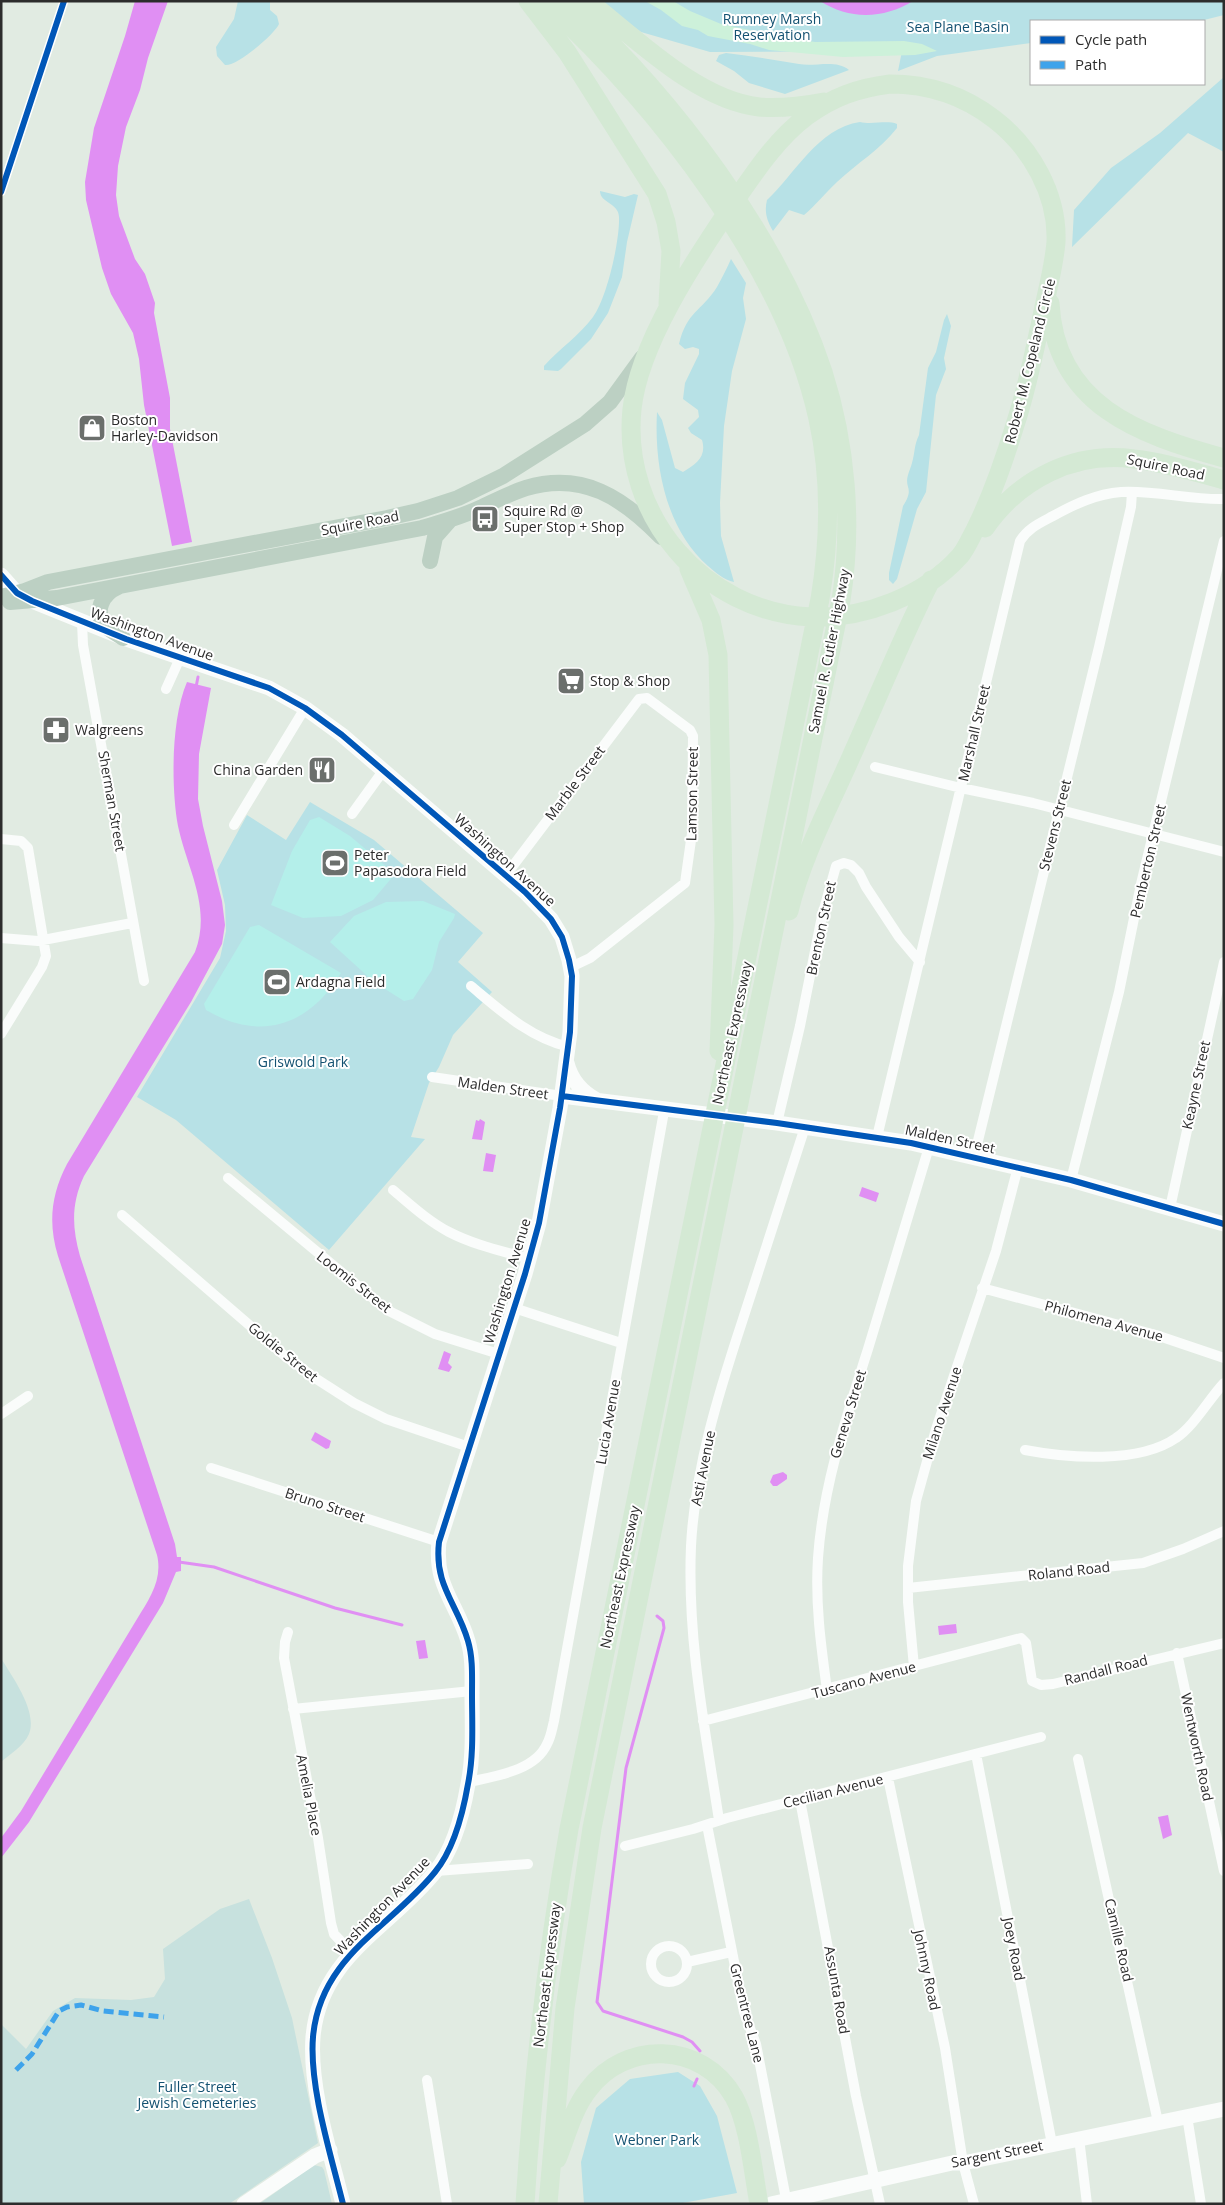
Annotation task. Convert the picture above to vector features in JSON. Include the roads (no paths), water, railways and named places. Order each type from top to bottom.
[{"type":"highway","points":[[528,1],[567,52],[657,194],[666,222],[671,250],[667,312]]},
{"type":"highway","name":"Samuel R. Cutler Highway","points":[[544,1],[621,78],[668,134],[737,202],[770,257],[799,312],[816,351],[834,414],[843,468],[847,522],[844,583],[767,962]]},
{"type":"highway","name":"Samuel R. Cutler Highway","points":[[567,1],[613,46],[650,87],[706,171],[733,228],[762,276],[790,333],[805,372],[818,419],[826,473],[828,527],[823,582],[748,955]]},
{"type":"highway","points":[[588,1],[683,75],[714,94],[740,103],[769,107],[801,106],[830,101]]},
{"type":"highway","name":"Robert M. Copeland Circle","points":[[890,84],[918,85],[957,96],[980,108],[1016,138],[1028,153],[1047,190],[1056,231],[1052,272],[1030,373],[1006,454],[986,507],[963,553],[932,579],[896,600],[864,611],[832,616],[799,616],[767,610],[736,598],[712,584],[682,558],[661,531],[647,505],[637,479],[632,450],[631,423],[634,395],[642,363],[667,312],[720,223],[764,160],[796,126],[830,101],[862,88],[890,84]]},
{"type":"highway","name":"Squire Road","points":[[1052,272],[1050,301],[1055,335],[1065,364],[1084,392],[1108,412],[1137,429],[1168,442],[1224,458]]},
{"type":"highway","name":"Squire Road","points":[[963,553],[1017,491],[1050,472],[1079,462],[1106,458],[1133,458],[1161,463],[1224,480]]},
{"type":"highway","points":[[682,558],[712,620],[718,655],[724,925],[718,1102]]},
{"type":"highway","points":[[767,962],[786,923],[800,876],[821,824],[900,642],[932,579]]},
{"type":"highway","name":"Northeast Expressway","points":[[525,2204],[542,2009],[569,1829],[748,955]]},
{"type":"highway","name":"Northeast Expressway","points":[[548,2204],[568,1990],[592,1828],[767,962]]},
{"type":"highway","points":[[550,2176],[564,2143],[572,2117],[582,2098],[595,2081],[610,2068],[628,2058],[648,2053],[670,2053],[690,2058],[708,2068],[723,2082],[734,2098],[744,2125],[759,2204]]},
{"type":"main road","name":"Squire Road","points":[[9,595],[48,582],[387,518],[418,511],[458,498],[503,476],[595,416],[618,393],[650,346]]},
{"type":"main road","name":"Squire Road","points":[[1,603],[32,601],[124,585],[398,533],[450,520],[525,488],[550,484],[575,485],[603,492],[628,506],[682,558]]},
{"type":"main road","points":[[430,561],[436,537],[450,520]]},
{"type":"main road","points":[[124,585],[106,594],[100,605],[100,614],[105,625],[124,638]]},
{"type":"street","name":"Marshall Street","points":[[877,1137],[1020,541],[1035,526],[1080,502],[1100,496],[1132,492],[1198,499],[1224,499]]},
{"type":"street","name":"Stevens Street","points":[[974,1157],[1058,810],[1100,647],[1132,492]]},
{"type":"street","name":"Pemberton Street","points":[[1071,1180],[1116,1009],[1153,835],[1224,541]]},
{"type":"street","points":[[1,575],[9,595]]},
{"type":"street","name":"Washington Avenue","points":[[9,595],[32,601],[124,638],[269,688],[305,708],[342,736],[506,875],[552,919],[564,943],[571,967],[572,992],[568,1053],[562,1096],[543,1202],[530,1259],[439,1542],[437,1560],[439,1575],[469,1642],[472,1672],[473,1739],[469,1782],[458,1823],[447,1852],[436,1871],[351,1952],[339,1967],[326,1991],[318,2013],[314,2037],[314,2078],[343,2204]]},
{"type":"street","name":"Sherman Street","points":[[82,622],[83,645],[144,981]]},
{"type":"street","points":[[166,689],[180,658]]},
{"type":"street","name":"Marble Street","points":[[506,875],[637,700],[642,697],[646,698]]},
{"type":"street","name":"Lamson Street","points":[[571,967],[590,958],[681,889],[685,883],[692,833],[694,782],[692,734],[687,727],[646,698]]},
{"type":"street","points":[[234,825],[305,708]]},
{"type":"street","points":[[875,767],[1058,810],[1224,852]]},
{"type":"street","points":[[352,814],[383,771]]},
{"type":"street","points":[[1,839],[21,841],[25,844],[29,854],[46,956],[45,962],[1,1034]]},
{"type":"street","name":"Brenton Street","points":[[777,1123],[800,1026],[822,916],[836,866],[844,863],[857,870],[899,938],[920,962]]},
{"type":"street","points":[[1,938],[25,941],[44,940],[132,923]]},
{"type":"street","name":"Keayne Street","points":[[1170,1208],[1190,1109],[1224,962]]},
{"type":"street","points":[[471,986],[538,1037],[568,1053],[571,1074],[578,1085],[601,1101]]},
{"type":"street","name":"Malden Street","points":[[432,1077],[601,1101],[663,1113],[777,1123],[877,1137],[1071,1180],[1224,1224]]},
{"type":"street","name":"Lucia Avenue","points":[[469,1782],[503,1774],[526,1765],[539,1756],[547,1744],[552,1727],[663,1113]]},
{"type":"street","name":"Asti Avenue","points":[[719,1820],[703,1721],[694,1642],[691,1590],[692,1530],[701,1467],[723,1382],[805,1127]]},
{"type":"street","name":"Geneva Street","points":[[827,1690],[819,1629],[817,1582],[821,1526],[826,1494],[842,1430],[929,1147]]},
{"type":"street","name":"Milano Avenue","points":[[914,1667],[908,1588],[910,1541],[918,1489],[982,1288],[996,1251],[1018,1167]]},
{"type":"street","name":"Loomis Street","points":[[228,1178],[387,1310],[435,1334],[499,1354]]},
{"type":"street","points":[[393,1190],[429,1219],[456,1235],[480,1245],[530,1259]]},
{"type":"street","name":"Goldie Street","points":[[122,1215],[285,1356],[322,1383],[354,1403],[386,1419],[469,1447]]},
{"type":"street","name":"Philomena Avenue","points":[[982,1288],[1156,1335],[1224,1358]]},
{"type":"street","points":[[514,1308],[622,1343]]},
{"type":"street","points":[[1025,1450],[1055,1456],[1080,1458],[1130,1454],[1160,1446],[1177,1438],[1224,1382]]},
{"type":"street","points":[[1,1414],[28,1396]]},
{"type":"street","name":"Bruno Street","points":[[211,1468],[439,1542]]},
{"type":"street","name":"Roland Road","points":[[908,1588],[1143,1563],[1183,1549],[1224,1531]]},
{"type":"street","name":"Amelia Place","points":[[288,1632],[284,1642],[284,1658],[318,1838],[331,1923],[334,1934],[351,1952]]},
{"type":"street","name":"Tuscano Avenue","points":[[703,1721],[1024,1639]]},
{"type":"street","name":"Randall Road","points":[[1024,1639],[1032,1681],[1041,1685],[1053,1684],[1224,1643]]},
{"type":"street","name":"Wentworth Road","points":[[1177,1653],[1224,1871]]},
{"type":"street","points":[[293,1709],[472,1691]]},
{"type":"street","name":"Cecilian Avenue","points":[[625,1846],[1042,1737]]},
{"type":"street","name":"Joey Road","points":[[976,1754],[1052,2144]]},
{"type":"street","name":"Camille Road","points":[[1078,1759],[1158,2122]]},
{"type":"street","name":"Johnny Road","points":[[888,1778],[945,2048],[963,2163],[974,2204]]},
{"type":"street","name":"Assunta Road","points":[[800,1800],[856,2096],[880,2204]]},
{"type":"street","name":"Greentree Lane","points":[[707,1825],[744,2014],[756,2044],[787,2202]]},
{"type":"street","points":[[436,1871],[528,1864]]},
{"type":"street","points":[[687,1962],[731,1952]]},
{"type":"street","points":[[427,2080],[447,2204]]},
{"type":"street","name":"Sargent Street","points":[[771,2204],[787,2202],[952,2163],[963,2163],[1224,2109]]},
{"type":"street","points":[[1187,2116],[1201,2204]]},
{"type":"street","points":[[1079,2138],[1087,2204]]},
{"type":"street","points":[[244,2204],[315,2156],[330,2150]]},
{"type":"waterway","points":[[196,687],[198,677]]},
{"type":"waterway","points":[[179,1562],[214,1567],[335,1608],[402,1625]]},
{"type":"waterway","points":[[657,1616],[663,1621],[664,1628],[626,1768],[597,2002],[603,2011],[683,2037],[692,2042],[700,2051]]},
{"type":"waterway","points":[[694,2086],[697,2079]]},
{"type":"place","name":"Boston Harley-Davidson","points":[[92,428]]},
{"type":"place","name":"Squire Rd @ Super Stop + Shop","points":[[485,519]]},
{"type":"place","name":"Stop & Shop","points":[[571,681]]},
{"type":"place","name":"Walgreens","points":[[56,730]]},
{"type":"place","name":"China Garden","points":[[322,770]]},
{"type":"place","name":"Peter Papasodora Field","points":[[335,863]]},
{"type":"place","name":"Ardagna Field","points":[[277,982]]},
{"type":"park label","name":"Sea Plane Basin","points":[[958,27]]},
{"type":"park label","name":"Rumney Marsh Reservation","points":[[772,28]]},
{"type":"park label","name":"Griswold Park","points":[[303,1062]]},
{"type":"park label","name":"Fuller Street Jewish Cemeteries","points":[[197,2096]]},
{"type":"park label","name":"Webner Park","points":[[657,2140]]}]
